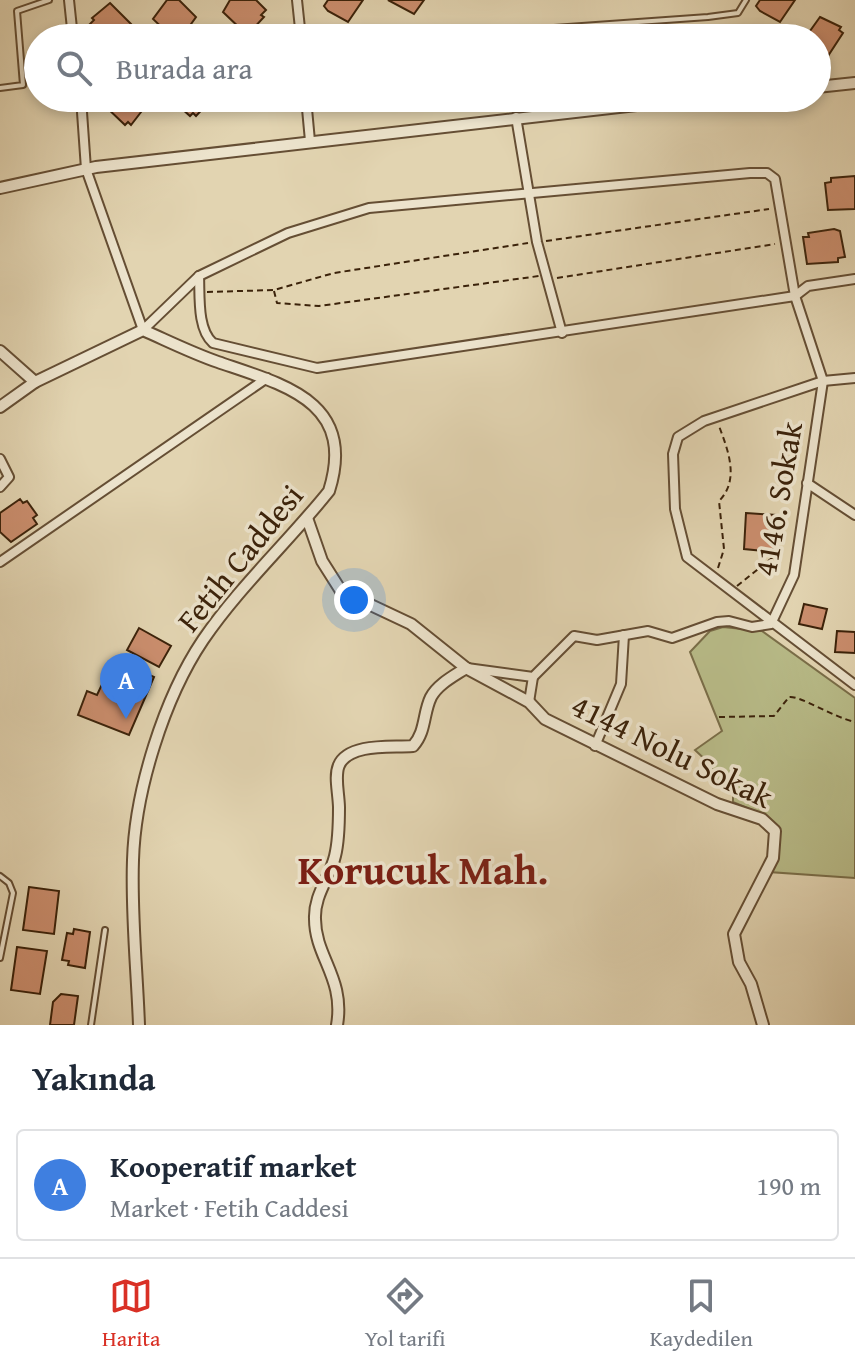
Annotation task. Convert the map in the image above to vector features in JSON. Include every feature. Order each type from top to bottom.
[{"type":"street","points":[[69,0],[72,24]]},
{"type":"street","points":[[297,0],[300,24]]},
{"type":"street","points":[[831,86],[855,83]]},
{"type":"street","points":[[82,112],[86,169],[143,330]]},
{"type":"street","points":[[307,112],[310,141]]},
{"type":"street","points":[[0,188],[86,169],[564,112]]},
{"type":"street","points":[[516,117],[537,242],[562,333]]},
{"type":"street","points":[[0,407],[35,382],[143,330],[199,276],[288,233],[369,208],[767,173],[775,179],[783,207],[795,296],[823,381]]},
{"type":"street","points":[[199,276],[205,329],[213,343],[317,368],[795,296],[808,286],[855,279]]},
{"type":"street","name":"Fetih Caddesi","points":[[139,1025],[133,858],[145,784],[161,728],[182,674],[204,638],[329,491],[336,467],[336,443],[329,422],[304,396],[267,378],[201,356],[143,330]]},
{"type":"street","points":[[0,351],[35,382]]},
{"type":"street","points":[[0,562],[267,378]]},
{"type":"street","points":[[855,378],[823,381],[716,417],[685,430],[674,444],[675,509],[687,557],[855,685]]},
{"type":"street","name":"4146. Sokak","points":[[771,624],[794,575],[823,381]]},
{"type":"street","points":[[0,459],[9,477],[0,487]]},
{"type":"street","points":[[807,483],[855,515]]},
{"type":"street","name":"4144 Nolu Sokak","points":[[307,518],[322,561],[341,591],[411,624],[466,668],[529,702],[545,719],[717,804],[762,819],[775,831],[773,858],[734,934],[739,962],[751,984],[763,1025]]},
{"type":"street","points":[[529,702],[533,677],[574,636],[597,640],[648,631],[672,638],[700,626],[729,621],[752,627],[771,624]]},
{"type":"street","points":[[595,746],[621,684],[624,635]]},
{"type":"street","points":[[337,1025],[338,991],[314,921],[320,887],[335,859],[338,834],[334,778],[343,758],[352,753],[413,746],[424,725],[431,697],[443,683],[466,668],[533,677]]},
{"type":"lane","points":[[0,88],[23,85],[17,11],[49,0]]},
{"type":"lane","points":[[609,24],[738,13],[746,0]]},
{"type":"lane","points":[[0,876],[9,883],[13,893],[0,958]]},
{"type":"lane","points":[[91,1025],[105,930]]},
{"type":"path","points":[[200,292],[274,290],[334,273],[783,207]]},
{"type":"path","points":[[274,290],[277,303],[309,307],[788,242]]},
{"type":"path","points":[[713,578],[724,549],[719,501],[727,493],[731,465],[716,417]]},
{"type":"path","points":[[730,592],[778,553]]},
{"type":"path","points":[[719,717],[774,716],[789,697],[797,696],[831,716],[855,722]]},
{"type":"green space","points":[[723,627],[762,631],[855,698],[855,878],[769,872],[779,843],[757,812],[733,802],[733,785],[718,781],[709,763],[695,750],[722,731],[690,652],[710,631]]},
{"type":"building","points":[[167,0],[179,0],[196,17],[191,24],[158,24],[153,19]]},
{"type":"building","points":[[230,0],[256,0],[266,10],[257,24],[236,24],[223,12]]},
{"type":"building","points":[[328,0],[363,0],[348,22],[328,11],[324,6]]},
{"type":"building","points":[[388,0],[424,0],[414,14]]},
{"type":"building","points":[[760,0],[795,0],[780,22],[760,11],[756,6]]},
{"type":"building","points":[[110,3],[131,24],[90,24],[94,20],[92,18]]},
{"type":"building","points":[[820,17],[841,27],[839,30],[843,33],[831,51],[831,24],[815,24]]},
{"type":"building","points":[[111,112],[141,112],[131,125],[128,122],[125,125]]},
{"type":"building","points":[[855,176],[855,209],[828,210],[825,183],[831,182],[831,178]]},
{"type":"building","points":[[840,231],[845,257],[838,258],[838,262],[807,264],[803,237],[809,237],[808,233]]},
{"type":"building","points":[[20,499],[23,503],[27,501],[37,515],[33,518],[37,524],[11,542],[0,532],[0,513]]},
{"type":"building","points":[[746,513],[776,515],[773,552],[744,549]]},
{"type":"building","points":[[804,604],[827,609],[822,629],[799,624]]},
{"type":"building","points":[[139,628],[171,646],[159,667],[127,650]]},
{"type":"building","points":[[837,631],[855,632],[855,653],[835,652]]},
{"type":"building","points":[[114,659],[154,677],[129,735],[78,715],[87,691],[97,695]]},
{"type":"building","points":[[29,887],[59,891],[54,934],[23,930]]},
{"type":"building","points":[[74,929],[90,932],[85,968],[68,965],[69,961],[62,960],[67,933],[73,934]]},
{"type":"building","points":[[17,947],[47,951],[40,994],[11,990]]},
{"type":"building","points":[[61,994],[78,996],[74,1025],[50,1025],[53,1002]]},
{"type":"place","name":"Kooperatif market","points":[[126,719]]},
{"type":"district","name":"Korucuk Mah.","points":[[423,870]]}]
